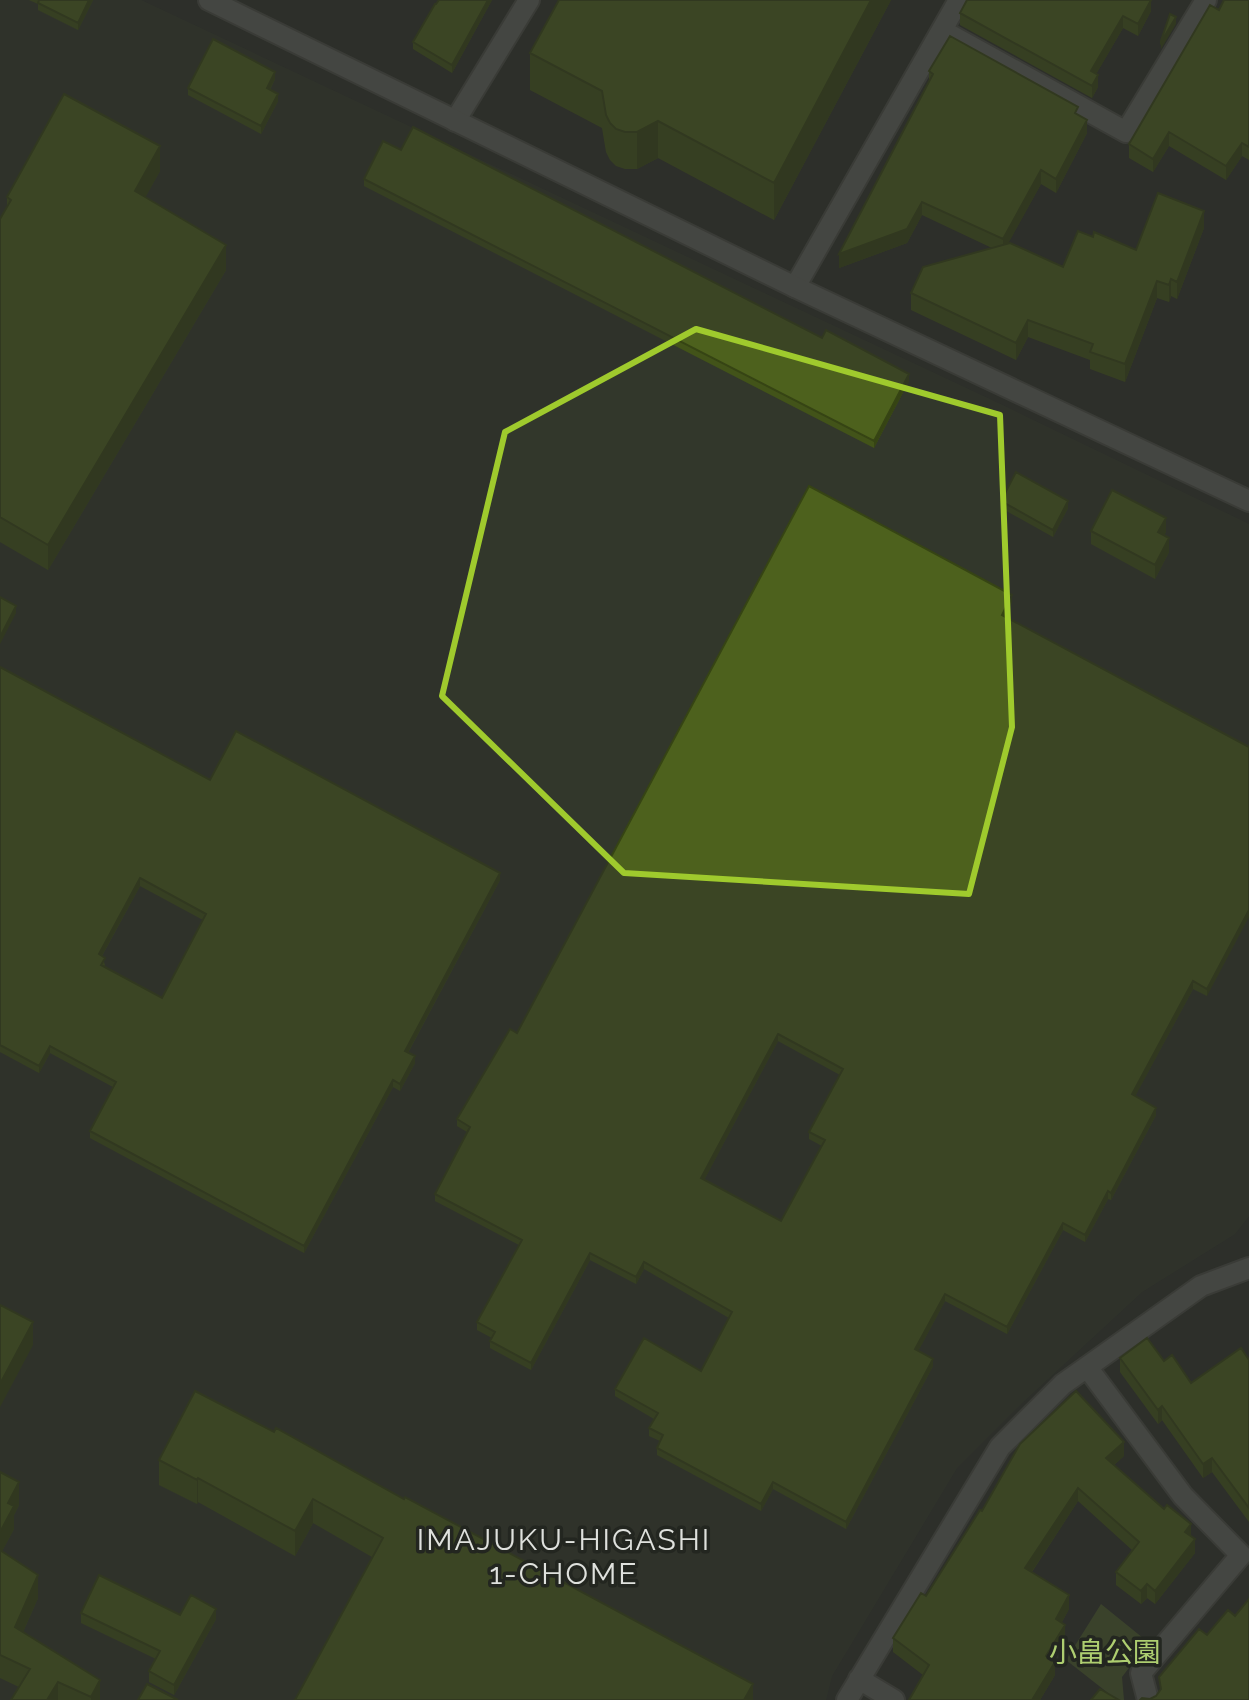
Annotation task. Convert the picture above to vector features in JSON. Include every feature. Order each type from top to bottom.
[{"type":"street","points":[[209,0],[795,287],[1249,501]]},
{"type":"street","points":[[455,121],[529,0]]},
{"type":"street","points":[[795,287],[959,0]]},
{"type":"street","points":[[943,31],[1126,132],[1206,0]]},
{"type":"street","points":[[847,1700],[1000,1447],[1063,1384],[1201,1286],[1249,1268]]},
{"type":"street","points":[[1087,1367],[1183,1496],[1241,1555],[1141,1673],[1148,1700]]},
{"type":"street","points":[[859,1679],[894,1700]]},
{"type":"highlighted area","points":[[696,329],[1000,415],[1012,727],[969,894],[624,873],[442,696],[505,432]]},
{"type":"shaded area","points":[[0,0],[141,0],[1249,524],[1249,1216],[1235,1234],[1142,1292],[957,1468],[832,1676],[826,1700],[0,1700]]},
{"type":"green space","name":"小畠公園","points":[[1101,1604],[1143,1638],[1144,1648],[1122,1677],[1124,1700],[1117,1700],[1066,1660]]},
{"type":"building","points":[[39,0],[89,0],[78,23],[38,3]]},
{"type":"building","points":[[439,0],[488,0],[452,65],[413,42]]},
{"type":"building","points":[[559,0],[871,0],[774,183],[658,121],[637,132],[616,129],[606,115],[602,91],[530,53]]},
{"type":"building","points":[[967,0],[1151,0],[1138,24],[1123,16],[1091,71],[1098,75],[1092,86],[960,13]]},
{"type":"building","points":[[1224,0],[1249,0],[1249,147],[1242,143],[1226,166],[1169,132],[1153,159],[1129,144],[1210,5],[1219,10]]},
{"type":"building","points":[[1170,14],[1176,17],[1161,42],[1161,41]]},
{"type":"building","points":[[950,36],[1078,107],[1075,113],[1087,120],[1056,179],[1041,170],[1003,239],[922,202],[907,229],[839,254],[933,74],[929,71]]},
{"type":"building","points":[[213,39],[275,72],[267,88],[278,94],[261,126],[188,88]]},
{"type":"building","points":[[64,94],[160,146],[135,191],[226,245],[48,545],[0,517],[0,219],[11,200],[7,197]]},
{"type":"building","points":[[413,127],[822,338],[826,330],[909,374],[874,441],[364,179],[383,141],[401,150]]},
{"type":"building","points":[[1158,193],[1204,211],[1177,282],[1171,279],[1169,285],[1157,281],[1125,364],[1090,352],[1093,344],[1028,320],[1016,343],[911,293],[923,267],[1010,243],[1063,267],[1078,231],[1093,237],[1094,232],[1136,250]]},
{"type":"building","points":[[1016,472],[1068,501],[1053,530],[1001,501]]},
{"type":"building","points":[[809,486],[1012,595],[1002,615],[1249,747],[1249,910],[1207,989],[1193,981],[1132,1094],[1156,1108],[1085,1235],[1063,1223],[1007,1327],[945,1294],[915,1349],[933,1359],[846,1522],[773,1482],[761,1504],[657,1448],[663,1435],[649,1428],[658,1413],[615,1389],[644,1338],[701,1371],[732,1312],[644,1262],[636,1277],[590,1253],[531,1363],[490,1341],[495,1332],[477,1322],[522,1240],[435,1194],[470,1127],[457,1119],[510,1029],[517,1033]],"holes":[[[778,1034],[843,1069],[809,1132],[825,1140],[781,1221],[701,1178]]]},
{"type":"building","points":[[1112,490],[1166,518],[1158,532],[1169,538],[1155,565],[1091,531]]},
{"type":"building","points":[[0,597],[16,606],[0,637]]},
{"type":"building","points":[[0,667],[210,780],[236,731],[500,873],[405,1051],[415,1056],[400,1084],[393,1080],[304,1246],[90,1131],[116,1082],[50,1046],[39,1066],[0,1045]],"holes":[[[140,878],[206,914],[162,998],[101,965],[105,958],[99,954]]]},
{"type":"building","points":[[0,1305],[33,1322],[0,1384]]},
{"type":"building","points":[[1147,1338],[1164,1361],[1172,1355],[1191,1383],[1241,1348],[1249,1360],[1249,1508],[1212,1458],[1203,1464],[1162,1406],[1158,1410],[1120,1358]]},
{"type":"building","points":[[195,1391],[274,1432],[276,1428],[753,1684],[744,1700],[295,1700],[383,1538],[313,1499],[295,1531],[159,1460]]},
{"type":"building","points":[[1076,1391],[1124,1442],[1106,1458],[1164,1509],[1167,1505],[1191,1524],[1185,1532],[1195,1539],[1155,1591],[1147,1584],[1141,1591],[1116,1572],[1139,1542],[1078,1488],[1025,1568],[1069,1595],[1056,1619],[1065,1625],[1046,1656],[1055,1662],[1032,1700],[909,1700],[929,1665],[893,1638],[921,1593],[926,1596],[982,1511],[1020,1444]]},
{"type":"building","points":[[0,1472],[19,1482],[8,1503],[14,1506],[0,1532]]},
{"type":"building","points":[[0,1550],[38,1575],[15,1627],[100,1680],[91,1697],[58,1682],[47,1700],[11,1700],[30,1669],[0,1655]]},
{"type":"building","points":[[99,1575],[180,1615],[191,1595],[216,1609],[174,1685],[149,1671],[160,1651],[81,1613]]},
{"type":"building","points":[[1249,1599],[1249,1700],[1140,1700],[1156,1696],[1161,1689],[1159,1677],[1199,1629],[1207,1635],[1228,1610],[1235,1616]]},
{"type":"building","points":[[147,1684],[178,1700],[138,1700]]},
{"type":"building","points":[[1100,1689],[1119,1700],[1091,1700]]},
{"type":"district","name":"IMAJUKU-HIGASHI 1-CHOME","points":[[564,1557]]}]
